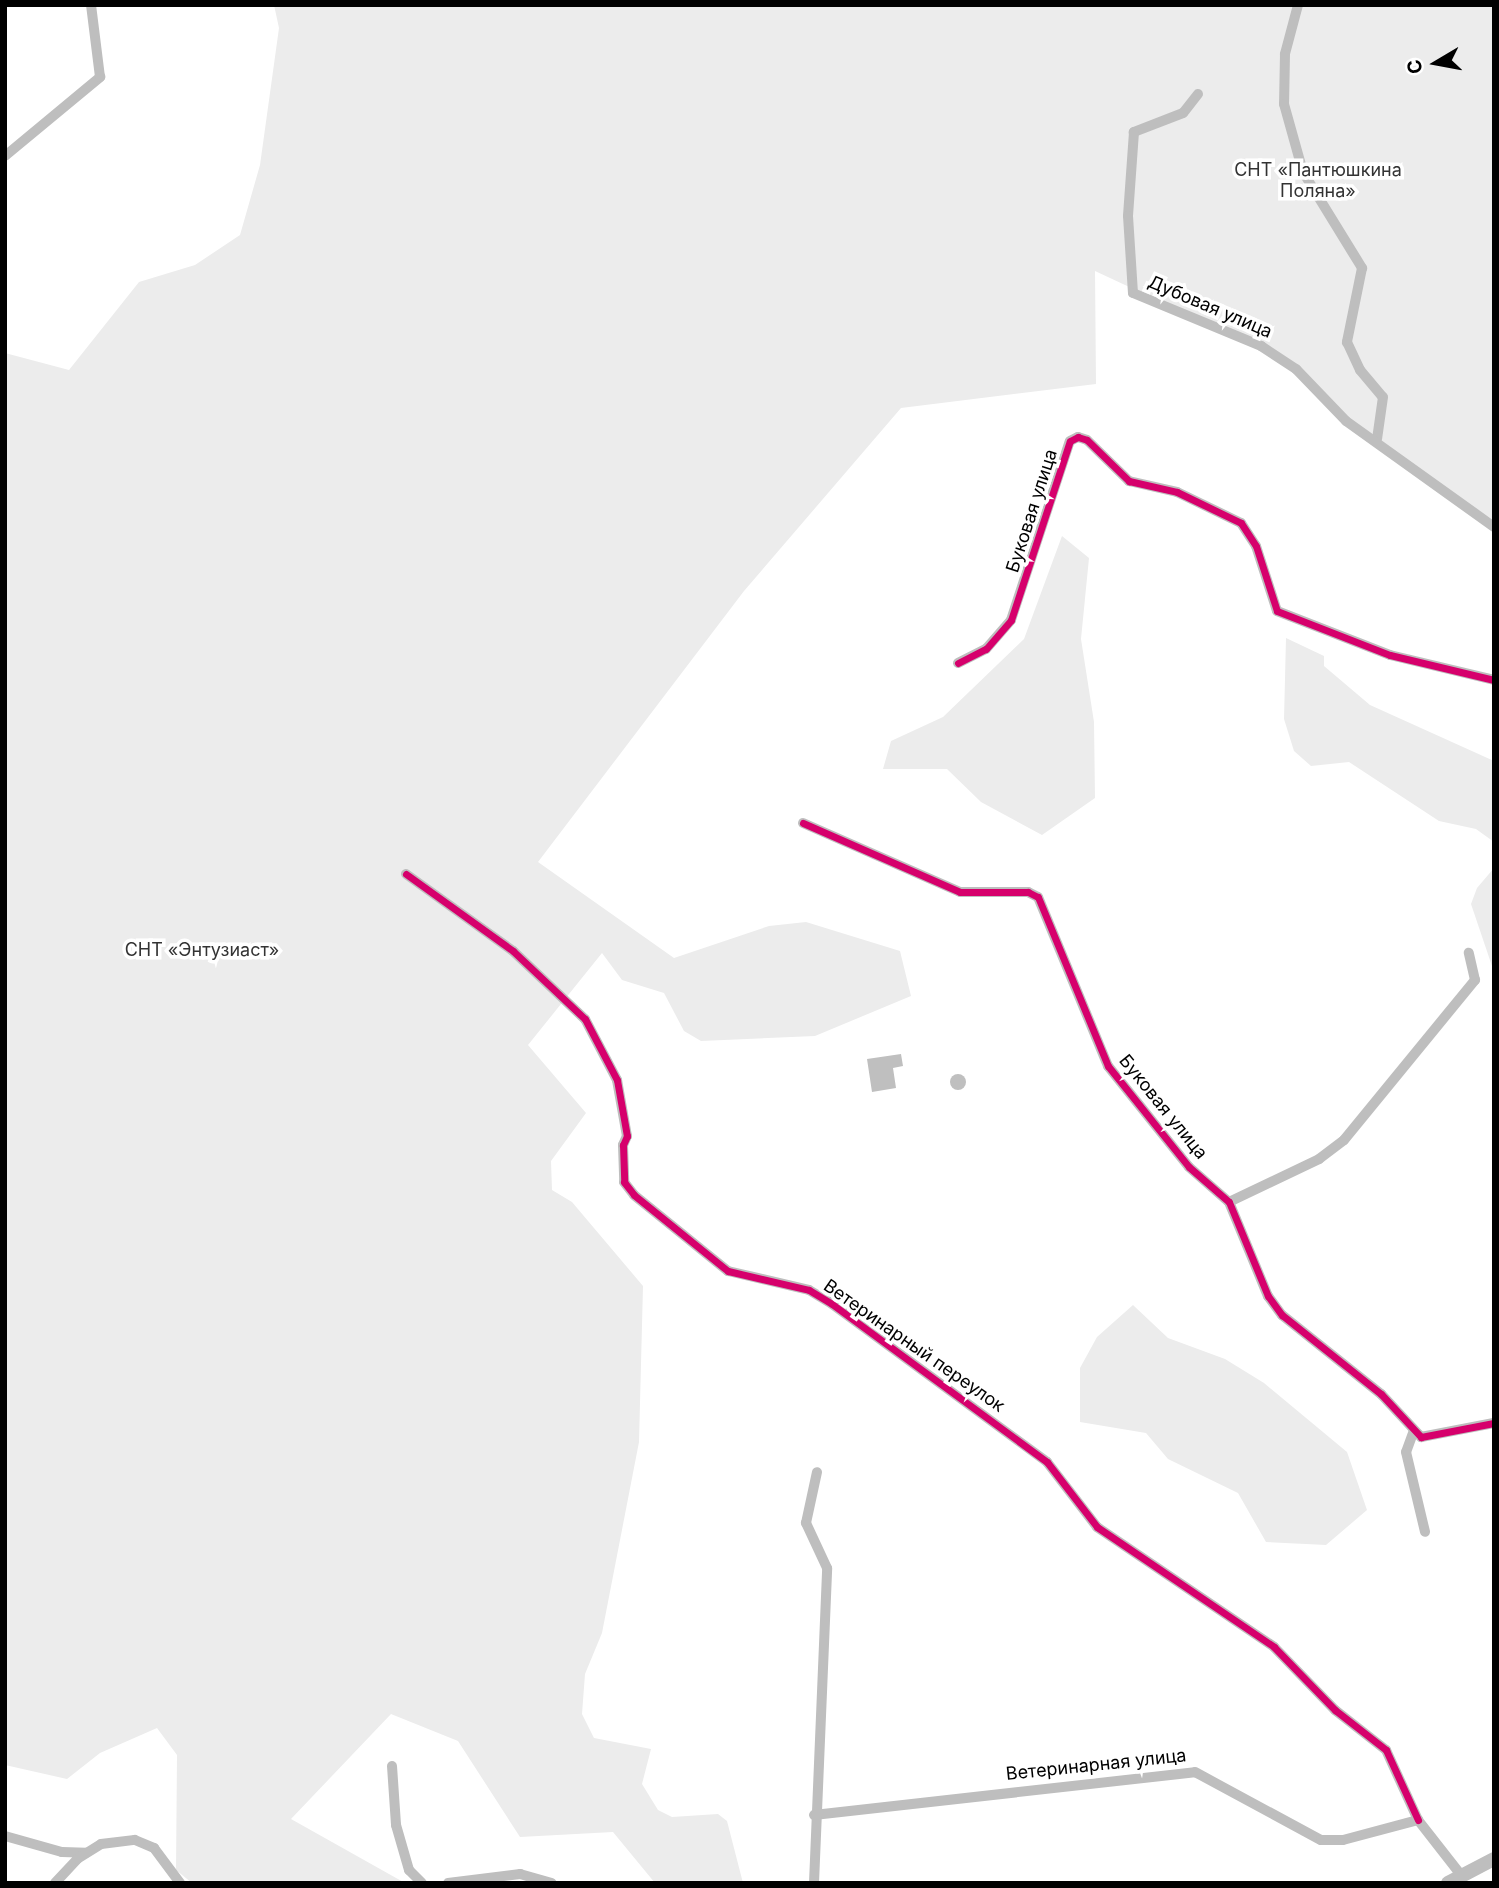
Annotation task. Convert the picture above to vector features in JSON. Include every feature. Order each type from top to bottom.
[{"type":"street","points":[[5,156],[100,77],[91,5]]},
{"type":"street","points":[[1298,5],[1285,54],[1284,104],[1303,172],[1362,268],[1347,342],[1360,370],[1383,397],[1377,439]]},
{"type":"street","name":"Дубовая улица","points":[[1198,94],[1183,113],[1134,132],[1128,216],[1133,293],[1261,346],[1296,369],[1346,421],[1377,439],[1494,527]]},
{"type":"street","name":"Буковая улица","points":[[958,663],[986,649],[1011,620],[1070,441],[1077,437],[1087,440],[1129,481],[1177,492],[1241,523],[1256,546],[1277,611],[1390,655],[1494,680]]},
{"type":"street","name":"Буковая улица","points":[[803,823],[960,892],[1028,892],[1038,897],[1108,1066],[1189,1167],[1229,1202],[1268,1296],[1282,1315],[1381,1394],[1413,1433]]},
{"type":"street","name":"Ветеринарный переулок","points":[[406,874],[513,951],[585,1019],[617,1080],[627,1136],[623,1145],[624,1182],[634,1195],[728,1271],[809,1290],[832,1304],[1047,1462],[1097,1527],[1274,1647],[1335,1710],[1386,1750],[1418,1820]]},
{"type":"street","points":[[1229,1202],[1319,1159],[1343,1140],[1475,980],[1469,953]]},
{"type":"street","points":[[1425,1532],[1406,1452],[1413,1433],[1430,1438],[1494,1423]]},
{"type":"street","points":[[814,1883],[814,1815],[827,1568],[806,1523],[817,1472]]},
{"type":"street","points":[[392,1766],[396,1825],[409,1870],[422,1883]]},
{"type":"street","name":"Ветеринарная улица","points":[[814,1815],[1195,1772],[1321,1840],[1343,1840],[1418,1820]]},
{"type":"street","points":[[1418,1820],[1455,1879],[1494,1859]]},
{"type":"street","points":[[5,1836],[62,1852],[86,1853]]},
{"type":"street","points":[[55,1883],[86,1853],[100,1844],[135,1840],[154,1848],[180,1883]]},
{"type":"street","points":[[448,1883],[520,1874],[552,1883]]},
{"type":"green space","points":[[274,5],[1494,5],[1494,528],[1346,425],[1299,366],[1095,271],[1096,384],[901,408],[744,591],[538,862],[674,958],[769,926],[806,922],[900,951],[911,996],[815,1036],[701,1041],[684,1031],[664,993],[622,980],[602,953],[528,1045],[586,1113],[551,1161],[552,1190],[572,1202],[643,1286],[639,1442],[602,1633],[585,1674],[582,1714],[594,1738],[651,1749],[642,1784],[658,1810],[672,1817],[718,1814],[727,1821],[743,1883],[655,1883],[613,1832],[520,1837],[458,1741],[391,1714],[291,1819],[405,1883],[192,1883],[176,1870],[177,1755],[157,1728],[100,1753],[67,1779],[5,1765],[5,353],[69,370],[139,282],[195,265],[240,235],[260,165],[279,28]]},
{"type":"green space","points":[[1062,536],[1089,558],[1081,639],[1094,722],[1095,798],[1042,835],[981,802],[947,769],[883,769],[891,741],[943,717],[1024,639]]},
{"type":"green space","points":[[1286,638],[1324,656],[1324,666],[1370,705],[1494,761],[1494,842],[1476,829],[1439,821],[1349,762],[1311,766],[1294,751],[1284,719]]},
{"type":"green space","points":[[1494,868],[1494,972],[1471,904],[1477,888]]},
{"type":"green space","points":[[1133,1305],[1168,1338],[1225,1359],[1264,1383],[1347,1452],[1367,1510],[1326,1545],[1266,1542],[1238,1493],[1168,1459],[1146,1433],[1080,1422],[1080,1368],[1097,1337]]},
{"type":"shaded area","points":[[901,1054],[903,1066],[893,1068],[896,1088],[872,1092],[867,1059]]},
{"type":"shaded area","points":[[958,1074],[964,1076],[964,1088],[958,1090],[952,1088],[950,1082],[952,1076]]},
{"type":"cycle path","points":[[958,663],[986,649],[1011,620],[1070,441],[1078,437],[1087,440],[1129,481],[1177,492],[1241,523],[1256,546],[1277,611],[1390,655],[1494,680]]},
{"type":"cycle path","points":[[803,823],[960,892],[1028,892],[1038,897],[1108,1066],[1189,1167],[1229,1202],[1268,1296],[1282,1315],[1381,1394],[1421,1437],[1494,1423]]},
{"type":"cycle path","points":[[406,874],[513,951],[585,1019],[617,1080],[627,1136],[623,1145],[624,1182],[634,1195],[728,1271],[809,1290],[832,1304],[1047,1462],[1097,1527],[1274,1647],[1335,1710],[1386,1750],[1418,1820]]},
{"type":"park label","name":"СНТ «Пантюшкина Поляна»","points":[[1318,181]]},
{"type":"park label","name":"СНТ «Энтузиаст»","points":[[202,950]]}]
